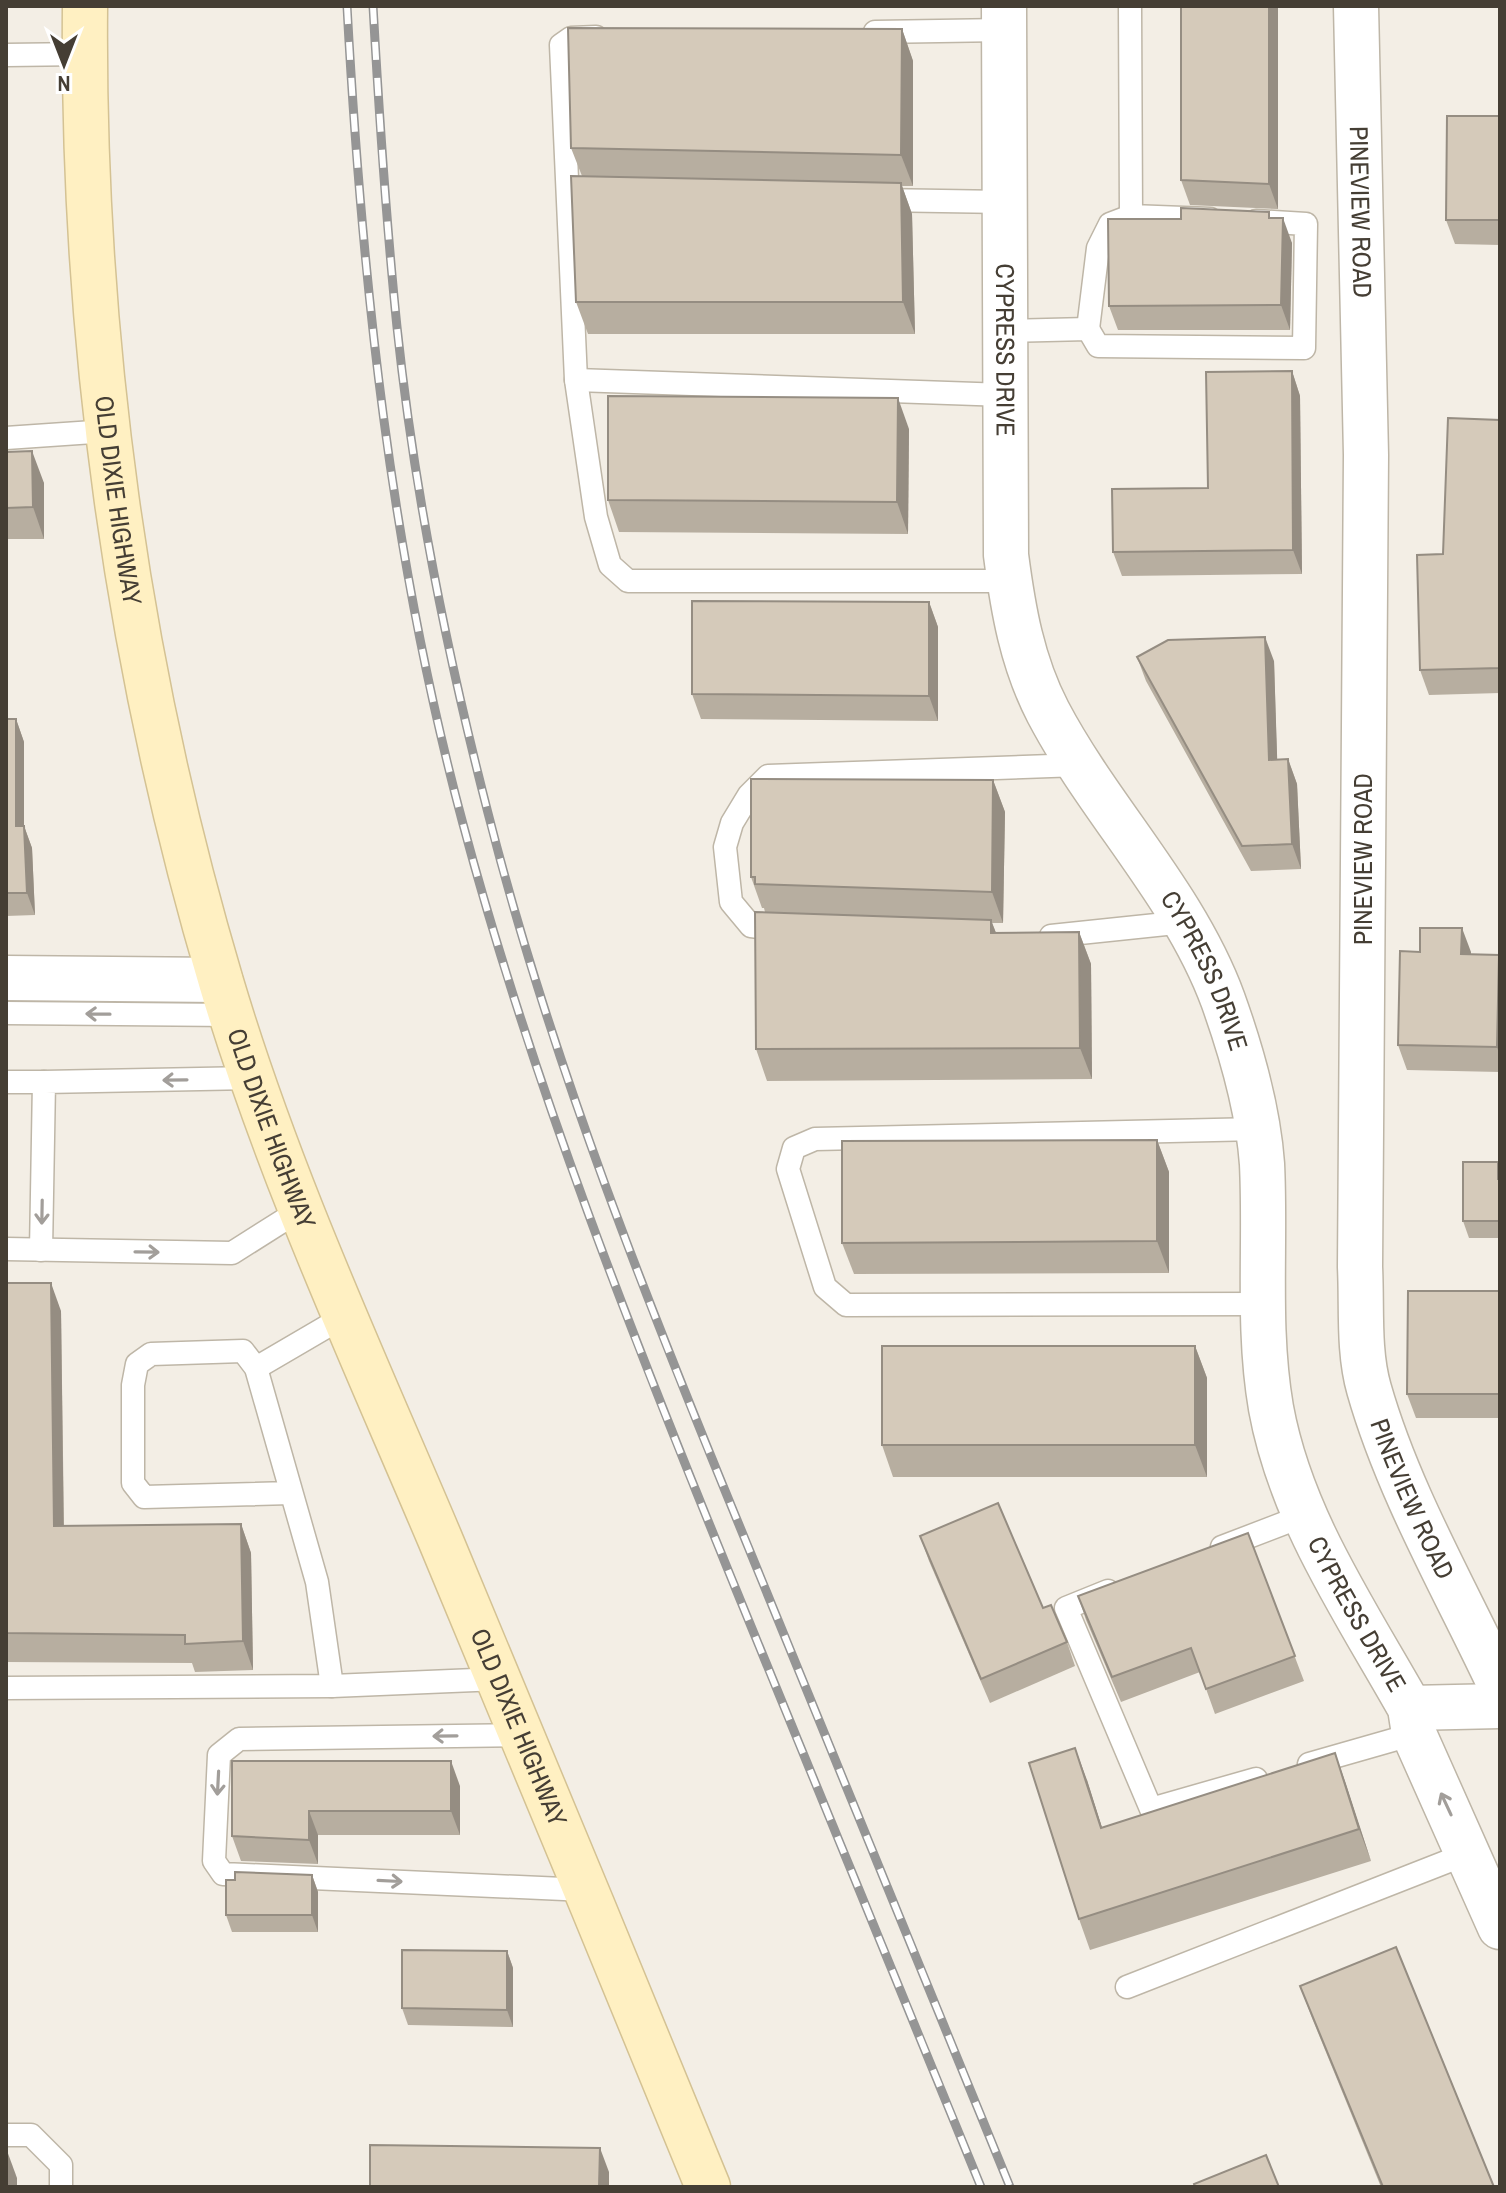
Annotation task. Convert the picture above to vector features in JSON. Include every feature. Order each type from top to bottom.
[{"type":"street","name":"OLD DIXIE HIGHWAY","points":[[85,6],[92,276],[108,431],[138,637],[177,816],[226,998],[281,1166],[523,1735],[708,2187]]},
{"type":"street","name":"PINEVIEW ROAD","points":[[1356,6],[1366,455],[1360,1267],[1363,1332],[1368,1387],[1404,1481],[1500,1685]]},
{"type":"street","name":"CYPRESS DRIVE","points":[[1004,18],[1006,555],[1023,650],[1046,709],[1079,765],[1185,922],[1223,1000],[1243,1057],[1258,1129],[1262,1336],[1272,1410],[1303,1516],[1412,1721],[1500,1927]]},
{"type":"street","points":[[6,978],[127,980],[226,998]]},
{"type":"street","points":[[1412,1721],[1500,1706]]},
{"type":"lane","points":[[1130,6],[1131,216]]},
{"type":"lane","points":[[849,33],[1004,18]]},
{"type":"lane","points":[[617,37],[571,38],[561,45],[565,193],[576,380],[596,517],[610,565],[628,581],[1010,581]]},
{"type":"lane","points":[[6,55],[85,54]]},
{"type":"lane","points":[[565,193],[596,194]]},
{"type":"lane","points":[[863,199],[1005,202]]},
{"type":"lane","points":[[1131,216],[1306,224],[1304,348],[1098,346],[1088,329],[1098,248],[1110,224],[1131,216]]},
{"type":"lane","points":[[1005,331],[1088,329]]},
{"type":"lane","points":[[576,380],[1005,395]]},
{"type":"lane","points":[[6,438],[108,431]]},
{"type":"lane","points":[[802,931],[751,926],[731,902],[725,847],[732,823],[749,795],[768,776],[1079,765]]},
{"type":"lane","points":[[1032,938],[1185,922]]},
{"type":"lane","points":[[6,1013],[226,998]]},
{"type":"lane","points":[[6,1082],[252,1078]]},
{"type":"lane","points":[[41,1250],[44,1082]]},
{"type":"lane","points":[[1258,1129],[815,1139],[794,1148],[788,1169],[825,1287],[846,1305],[1262,1304]]},
{"type":"lane","points":[[6,1249],[232,1253],[300,1210]]},
{"type":"lane","points":[[256,1368],[345,1316]]},
{"type":"lane","points":[[291,1493],[144,1497],[133,1483],[133,1385],[137,1364],[151,1354],[243,1351],[256,1368],[317,1582],[332,1686]]},
{"type":"lane","points":[[1199,1556],[1303,1516]]},
{"type":"lane","points":[[1125,1584],[1066,1608],[1151,1809],[1412,1721]]},
{"type":"lane","points":[[6,1688],[332,1686],[499,1679]]},
{"type":"lane","points":[[523,1735],[239,1739],[219,1755],[214,1861],[223,1874],[586,1890]]},
{"type":"lane","points":[[1127,1987],[1469,1853]]},
{"type":"lane","points":[[6,2135],[31,2135],[61,2165],[61,2187]]},
{"type":"building","points":[[1181,6],[1269,6],[1269,184],[1181,180]]},
{"type":"building","points":[[568,28],[902,29],[901,155],[571,148]]},
{"type":"building","points":[[1447,116],[1500,116],[1500,220],[1446,220]]},
{"type":"building","points":[[571,176],[901,183],[903,302],[576,302]]},
{"type":"building","points":[[1181,208],[1269,212],[1269,218],[1283,218],[1281,305],[1109,306],[1108,219],[1181,219]]},
{"type":"building","points":[[1292,371],[1293,550],[1113,552],[1112,489],[1208,488],[1206,372]]},
{"type":"building","points":[[608,396],[898,398],[897,502],[608,500]]},
{"type":"building","points":[[1448,418],[1500,420],[1500,668],[1420,670],[1417,555],[1443,554]]},
{"type":"building","points":[[32,451],[33,507],[6,508],[6,452]]},
{"type":"building","points":[[692,601],[929,602],[929,696],[692,694]]},
{"type":"building","points":[[1265,637],[1269,760],[1288,759],[1292,844],[1242,846],[1137,657],[1168,640]]},
{"type":"building","points":[[6,719],[16,719],[16,826],[24,826],[27,893],[6,893]]},
{"type":"building","points":[[751,779],[993,780],[992,892],[755,884],[755,877],[751,877]]},
{"type":"building","points":[[755,912],[991,920],[991,933],[1079,932],[1080,1048],[756,1049]]},
{"type":"building","points":[[1420,928],[1462,928],[1461,954],[1499,955],[1497,1047],[1398,1045],[1400,951],[1420,952]]},
{"type":"building","points":[[1157,1140],[1157,1241],[842,1243],[842,1141]]},
{"type":"building","points":[[1463,1162],[1498,1162],[1500,1221],[1463,1221]]},
{"type":"building","points":[[6,1283],[51,1283],[54,1526],[241,1524],[243,1641],[185,1644],[185,1635],[6,1633]]},
{"type":"building","points":[[1408,1291],[1500,1291],[1500,1394],[1407,1394]]},
{"type":"building","points":[[882,1346],[1195,1346],[1195,1445],[882,1445]]},
{"type":"building","points":[[998,1503],[1043,1608],[1051,1605],[1067,1642],[981,1679],[920,1536]]},
{"type":"building","points":[[1248,1533],[1295,1656],[1206,1689],[1191,1648],[1112,1677],[1078,1596]]},
{"type":"building","points":[[1075,1748],[1101,1828],[1335,1753],[1359,1829],[1079,1919],[1029,1763]]},
{"type":"building","points":[[232,1761],[451,1761],[451,1811],[309,1811],[309,1840],[232,1836]]},
{"type":"building","points":[[235,1872],[312,1875],[312,1915],[226,1915],[226,1880],[235,1880]]},
{"type":"building","points":[[1396,1947],[1494,2187],[1383,2187],[1300,1986]]},
{"type":"building","points":[[402,1950],[507,1951],[507,2010],[402,2008]]},
{"type":"building","points":[[370,2145],[600,2148],[599,2187],[370,2187]]},
{"type":"building","points":[[1266,2155],[1279,2187],[1195,2187],[1194,2184]]},
{"type":"railway","points":[[347,6],[371,315],[399,520],[438,723],[491,922],[553,1116],[623,1307],[981,2187]]},
{"type":"railway","points":[[373,6],[389,247],[404,388],[422,510],[459,693],[514,907],[573,1093],[640,1277],[1010,2187]]}]
